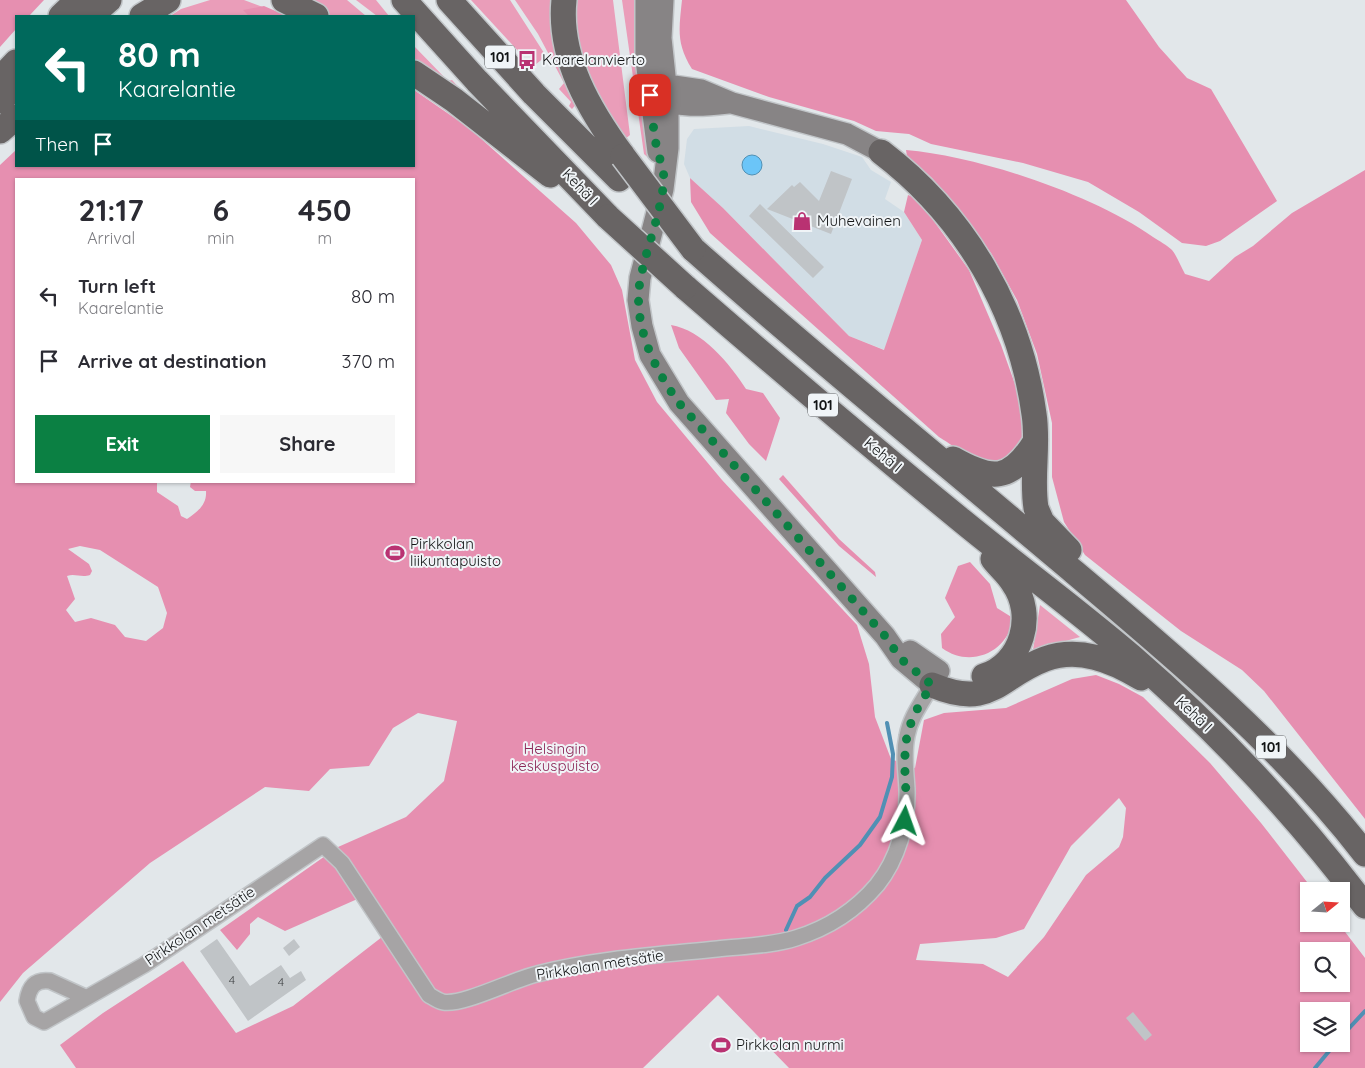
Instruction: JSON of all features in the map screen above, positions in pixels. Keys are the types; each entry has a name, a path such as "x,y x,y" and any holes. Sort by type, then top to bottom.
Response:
{"highway":[{"path":"53,15 64,0"},
{"path":"62,15 78,0"},
{"path":"92,15 109,0"},
{"path":"126,15 143,0"},
{"path":"144,15 168,0"},
{"path":"284,0 314,15"},
{"name":"Kehä I","path":"404,0 477,81 608,217 685,287 963,522 1131,656 1186,705 1291,813 1365,906"},
{"name":"Kehä I","path":"449,0 534,94 621,168 693,249 798,342 1166,650 1266,742 1314,792 1365,854"},
{"path":"564,0 565,34 576,78 621,168"},
{"path":"0,79 15,63"},
{"path":"415,74 454,100 524,154 585,208 608,217"},
{"path":"0,101 15,87"},
{"path":"0,132 15,118"},
{"path":"881,152 901,167 930,196 963,235 990,275 1009,315 1026,367 1035,416 1036,462 1034,496 1036,508 1042,522 1060,542 1109,586 1166,650"},
{"path":"905,432 986,475 998,475 1018,466 1035,442"},
{"path":"935,678 949,676 966,679 990,674 1010,660 1022,640 1025,627 1023,609 1014,583 963,522"},
{"path":"935,678 949,692 980,693 1000,686 1047,658 1081,654 1102,658 1123,667 1186,705"}],"main road":[{"path":"646,0 645,40 662,95"},
{"path":"663,0 661,38 662,95 656,146 664,168 663,189 640,278 638,300 642,326 654,362 679,403 885,636 901,659 935,678"},
{"path":"662,95 702,106 732,103 847,134 881,152"}],"street":[{"name":"Pirkkolan metsätie","path":"85,998 144,964 323,845 342,863 429,996 444,1002 468,998 536,974 603,962 760,944 793,939 809,933 853,910 877,884 890,865 899,843 906,811 904,756 907,736 916,709 935,678"}],"shaded area":[{"path":"210,0 244,0 284,15 172,15 181,9"},
{"path":"299,0 347,0 365,15 329,15"},
{"path":"356,0 376,0 388,15 376,15"},
{"path":"471,0 510,0 546,56 535,65 535,59 529,53 520,53"},
{"path":"515,0 555,0 579,101 572,109 569,106 571,102 559,89 564,83 538,34"},
{"path":"573,0 613,0 630,135 624,140 587,76 572,17"},
{"path":"622,0 640,0 637,32 654,163 644,154"},
{"path":"415,47 448,81 452,80 473,103 415,66"},
{"path":"749,126 823,144 862,157 871,170 891,182 885,199 904,212 922,240 885,350 849,336 723,208 690,178 684,164 687,139 694,129"},
{"path":"1040,605 1080,637 1033,650"}],"green space":[{"path":"0,0 44,0 30,15 15,15 15,30 0,47"},
{"path":"682,0 1126,0 1159,47 1187,78 1211,89 1277,201 1220,241 1206,246 1182,243 1139,212 1088,182 1023,163 931,144 909,134 876,131 854,121 769,97 692,69 681,43 680,19"},
{"path":"264,6 285,15 248,15 243,10"},
{"name":"Pirkkolan liikuntapuisto","path":"415,91 469,128 576,223 611,265 622,290 635,360 657,402 722,480 857,625 869,664 875,717 891,759 915,768 924,720 944,713 1006,708 1072,679 1096,675 1119,684 1143,697 1210,763 1261,823 1307,882 1300,882 1300,932 1345,932 1365,958 1365,1068 789,1068 718,995 643,1068 76,1068 60,1045 103,1013 183,961 236,1033 293,1006 391,930 371,893 285,931 258,917 250,924 250,934 237,950 220,930 338,847 406,817 444,781 457,721 418,713 393,728 369,766 330,769 309,791 265,787 150,863 23,973 0,1002 0,165 15,151 15,167 415,167","holes":["80,546 100,550 158,587 167,613 163,628 146,641 125,637 115,625 91,618 75,622 66,610 75,599 67,576 87,576 92,571 89,564 68,549","1119,798 1126,808 1123,837 1119,847 1086,875 1044,937 1008,977 983,964 916,960 920,944 996,938 1024,929 1071,846"]},
{"path":"906,150 967,160 1034,180 1068,193 1128,221 1170,248 1185,274 1209,281 1235,257 1253,246 1292,213 1365,170 1365,819 1264,691 1242,670 1181,631 1085,555 1064,522 1052,477 1052,423 1037,354 1017,300 991,253 970,224 932,178 907,156"},
{"path":"690,178 723,208 849,336 884,350 922,240 904,212 908,195 918,199 969,270 1001,345 1016,387 1024,432 1020,452 1007,458 987,461 969,456 939,437 710,233 691,202"},
{"path":"671,325 694,334 714,349 732,369 746,389 763,393 780,418 766,461 749,444 726,413 729,399 716,400 679,348"},
{"path":"783,475 839,539 875,572 876,577 839,546 779,479"},
{"path":"970,562 990,584 997,608 1013,618 1010,630 996,648 976,657 964,657 942,648 941,634 955,617 945,598 958,566"}],"water":[{"path":"752,155 759,158 762,165 759,172 752,175 745,172 742,165 745,158"}],"building":[{"path":"831,171 852,179 831,234 767,209 792,185 794,187 800,182 819,201"},
{"path":"760,204 824,267 813,278 749,216"},
{"path":"217,939 250,986 281,965 290,978 301,971 306,980 248,1021 200,951"},
{"path":"294,939 300,947 289,956 283,948"},
{"path":"1133,1012 1152,1035 1145,1041 1126,1018"}],"waterway":[{"path":"786,930 797,906 810,897 825,878 860,845 880,817 892,777 893,754 887,723"},
{"path":"1350,1027 1365,1011"},
{"path":"1315,1068 1328,1052"}],"place":[{"name":"Kaarelanvierto","path":"527,60"},
{"name":"Muhevainen","path":"802,221"},
{"name":"Pirkkolan liikuntapuisto","path":"395,553"},
{"name":"Pirkkolan nurmi","path":"721,1045"}],"route":[{"path":"650,95 656,146 664,168 663,189 640,278 638,300 642,326 650,355 657,370 679,403 885,636 901,659 932,685 916,709 909,726 905,745 904,756 907,788 905,821"}],"park label":[{"name":"Helsingin keskuspuisto","path":"555,758"}]}
